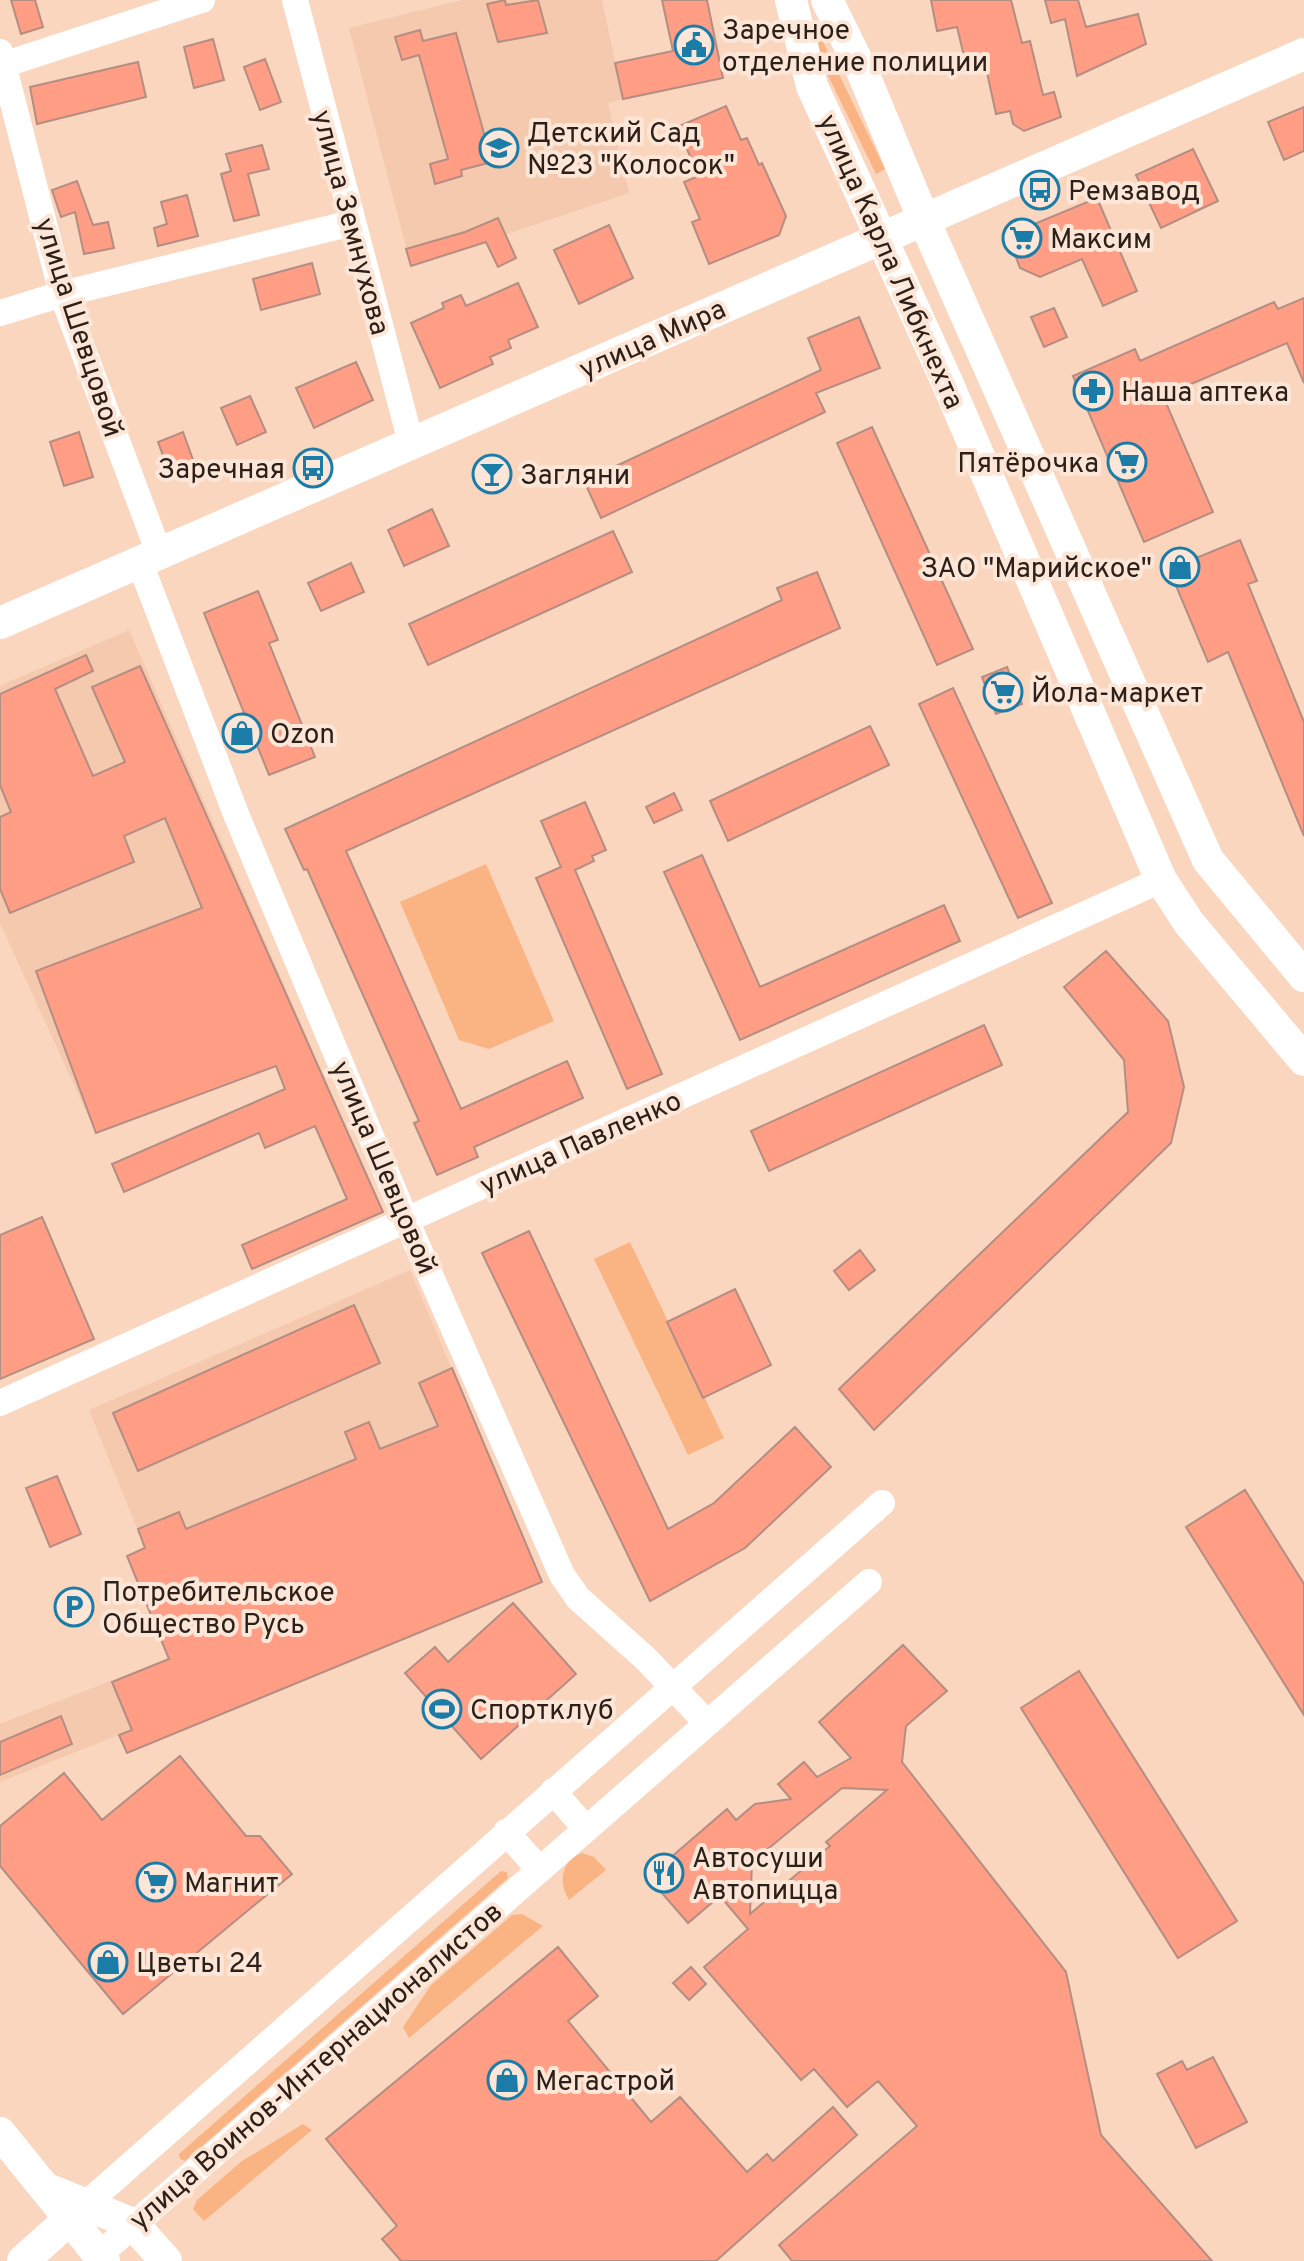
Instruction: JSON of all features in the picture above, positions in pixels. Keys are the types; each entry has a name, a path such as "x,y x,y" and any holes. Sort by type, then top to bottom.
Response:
{"main road":[{"name":"улица Карла Либкнехта","path":"791,0 812,86 947,382 1161,880 1189,923 1304,1060"},
{"name":"улица Карла Либкнехта","path":"827,0 863,73 924,220 1208,860 1304,976"},
{"name":"улица Мира","path":"0,623 1304,54"},
{"path":"0,2133 42,2187 77,2211 133,2224 166,2261"},
{"path":"77,2211 98,2259"},
{"name":"улица Воинов-Интернационалистов","path":"23,2261 77,2211"}],"street":[{"path":"1,61 202,0"},
{"name":"улица Земнухова","path":"295,0 411,443"},
{"name":"улица Шевцовой","path":"1,61 62,294 236,814 406,1220 562,1575 578,1598 673,1685 707,1723"},
{"path":"0,313 62,294 352,223"},
{"name":"улица Павленко","path":"0,1403 1161,880"},
{"name":"улица Воинов-Интернационалистов","path":"77,2211 882,1503"},
{"name":"улица Воинов-Интернационалистов","path":"98,2259 133,2224 869,1582"},
{"path":"553,1791 586,1829"},
{"path":"506,1832 539,1869"}],"shaded area":[{"name":"Детский Сад №23 \"Колосок\"","path":"462,0 602,0 623,99 608,103 629,193 411,266 349,28"},
{"path":"811,17 885,169 876,174 819,57"},
{"path":"129,630 313,1051 96,1133 0,923 0,686"},
{"path":"486,864 554,1021 489,1049 459,1040 400,902"},
{"path":"630,1242 724,1438 688,1455 594,1259"},
{"path":"410,1270 542,1582 127,1753 119,1735 0,1782 0,1724 169,1658 145,1548 89,1410"},
{"path":"582,1853 594,1857 606,1870 569,1900 563,1886 564,1873 570,1861"},
{"path":"501,1871 507,1872 508,1878 185,2161 180,2159 179,2154"},
{"path":"522,1914 543,1926 409,2038 403,2027 431,1985 512,1915"},
{"path":"303,2124 312,2130 204,2221 193,2209 197,2200 242,2161"}],"building":[{"path":"11,0 35,0 43,27 21,34"},
{"path":"505,0 506,5 538,0 547,33 498,42 487,4"},
{"name":"Заречное отделение полиции","path":"662,0 707,0 723,78 623,99 615,63 673,51"},
{"path":"931,0 1011,0 1022,43 1030,41 1043,95 1054,92 1061,117 1024,131 1013,124 1010,111 996,114 986,68 968,73 957,27 937,31"},
{"path":"1045,0 1078,0 1086,27 1138,14 1146,44 1077,76 1065,19 1051,23"},
{"path":"420,30 423,41 456,33 492,162 461,170 462,176 435,184 430,164 448,159 419,55 402,60 395,37"},
{"path":"213,39 224,80 194,88 184,47"},
{"path":"265,59 281,102 260,110 244,67"},
{"path":"138,62 146,97 37,124 30,87"},
{"path":"726,106 741,140 747,138 759,165 762,163 786,216 779,235 709,264 692,222 700,219 684,182 699,176 677,127"},
{"path":"1304,107 1304,151 1284,160 1268,122"},
{"path":"262,145 269,169 248,174 259,215 234,221 221,174 231,171 226,154"},
{"path":"1193,149 1218,201 1161,228 1136,175"},
{"path":"77,181 93,225 108,222 114,248 84,254 75,212 61,217 52,190"},
{"path":"187,195 198,236 158,246 154,228 167,224 161,202"},
{"path":"1097,198 1137,291 1103,306 1082,259 1040,277 1020,268 1012,247 1022,229"},
{"path":"498,218 516,258 498,267 486,242 411,266 406,249 465,232"},
{"path":"609,225 633,278 579,304 554,250"},
{"path":"312,263 320,294 261,310 253,279"},
{"path":"518,283 538,327 508,340 511,348 490,357 493,364 440,388 411,323 444,308 442,303 461,295 466,306"},
{"path":"1304,298 1304,383 1287,343 1163,396 1213,512 1144,542 1073,376 1135,349 1140,361 1274,302 1278,309"},
{"path":"1054,308 1067,337 1044,347 1031,317"},
{"path":"859,317 880,368 816,393 825,412 601,518 584,481 821,370 808,338"},
{"path":"356,362 373,400 314,428 296,388"},
{"path":"250,396 266,432 237,445 221,408"},
{"path":"872,427 973,649 937,665 837,443"},
{"path":"79,432 93,477 64,486 50,442"},
{"path":"183,432 196,468 171,477 158,442"},
{"name":"Загляни","path":"500,460 508,479 484,489 476,470"},
{"path":"432,509 449,546 404,566 388,530"},
{"path":"613,531 632,572 428,665 409,624"},
{"path":"1240,540 1257,581 1248,584 1304,722 1304,836 1228,652 1208,662 1169,569"},
{"path":"351,563 364,592 321,611 308,583"},
{"path":"817,572 840,628 346,851 461,1109 567,1061 583,1098 474,1147 478,1157 437,1175 414,1123 419,1121 307,869 304,870 285,829 782,600 777,588"},
{"path":"258,591 278,640 269,643 315,757 269,775 204,613"},
{"path":"86,655 93,671 55,689 93,776 125,762 92,687 140,666 383,1212 252,1269 242,1245 347,1199 315,1126 265,1148 259,1133 124,1192 112,1164 285,1089 276,1066 96,1133 36,971 202,908 165,818 124,836 134,862 10,913 0,889 0,817 11,812 0,785 0,694"},
{"path":"1007,667 1022,704 996,714 982,677"},
{"path":"953,688 1052,903 1018,918 919,704"},
{"path":"870,726 889,765 728,841 710,801"},
{"path":"674,793 682,810 654,823 646,807"},
{"path":"585,802 606,850 592,856 594,861 575,870 662,1074 627,1089 536,878 561,867 541,821"},
{"path":"702,855 760,987 944,905 960,941 740,1040 664,872"},
{"path":"1106,951 1168,1021 1184,1087 1171,1143 874,1430 839,1389 1128,1112 1124,1060 1064,987"},
{"path":"984,1025 1002,1065 769,1171 751,1131"},
{"path":"42,1217 94,1339 0,1379 0,1235"},
{"path":"529,1231 668,1529 714,1503 795,1427 831,1467 745,1548 650,1601 482,1253"},
{"path":"860,1250 875,1270 849,1290 834,1271"},
{"path":"735,1289 771,1365 703,1398 667,1322"},
{"path":"354,1305 380,1363 138,1471 113,1413"},
{"path":"452,1368 542,1582 127,1753 119,1735 132,1730 112,1682 169,1659 127,1556 145,1548 138,1529 179,1512 186,1529 356,1459 345,1432 369,1422 380,1449 438,1426 419,1383"},
{"path":"57,1476 81,1534 50,1547 26,1488"},
{"path":"1245,1490 1304,1584 1304,1715 1186,1527"},
{"path":"513,1603 576,1674 481,1759 405,1673 435,1647 448,1662"},
{"path":"903,1645 947,1691 906,1726 902,1762 1066,1972 1101,2135 1212,2261 792,2261 779,2245 917,2126 878,2081 847,2107 814,2069 801,2080 704,1967 748,1929 720,1896 688,1923 648,1877 727,1809 736,1820 755,1804 791,1799 778,1784 804,1762 817,1777 851,1758 819,1722","holes":["842,1788 887,1790 826,1842 830,1846 750,1914 752,1862"]},
{"path":"1079,1671 1237,1921 1178,1958 1021,1708"},
{"path":"61,1716 72,1744 0,1775 0,1742"},
{"name":"Магнит","path":"180,1756 246,1836 260,1836 292,1874 123,2014 0,1866 0,1826 64,1773 102,1820"},
{"name":"Мегастрой","path":"558,1947 598,1996 568,2021 651,2122 680,2097 747,2172 767,2154 773,2161 833,2107 857,2135 716,2261 401,2261 382,2239 397,2226 326,2139"},
{"path":"691,1967 706,1984 689,2000 673,1983"},
{"path":"1213,2057 1247,2122 1196,2148 1157,2074 1182,2061 1187,2070"}],"place":[{"name":"Заречное отделение полиции","path":"694,45"},
{"name":"Детский Сад №23 \"Колосок\"","path":"499,148"},
{"name":"Ремзавод","path":"1040,190"},
{"name":"Максим","path":"1022,238"},
{"name":"Наша аптека","path":"1093,391"},
{"name":"Пятёрочка","path":"1127,462"},
{"name":"Заречная","path":"313,468"},
{"name":"Загляни","path":"492,474"},
{"name":"ЗАО \"Марийское\"","path":"1180,567"},
{"name":"Йола-маркет","path":"1003,692"},
{"name":"Ozon","path":"242,733"},
{"name":"Потребительское Общество Русь","path":"74,1607"},
{"name":"Спортклуб","path":"442,1709"},
{"name":"Автосуши Автопицца","path":"664,1873"},
{"name":"Магнит","path":"156,1882"},
{"name":"Цветы 24","path":"108,1962"},
{"name":"Мегастрой","path":"507,2080"}]}
